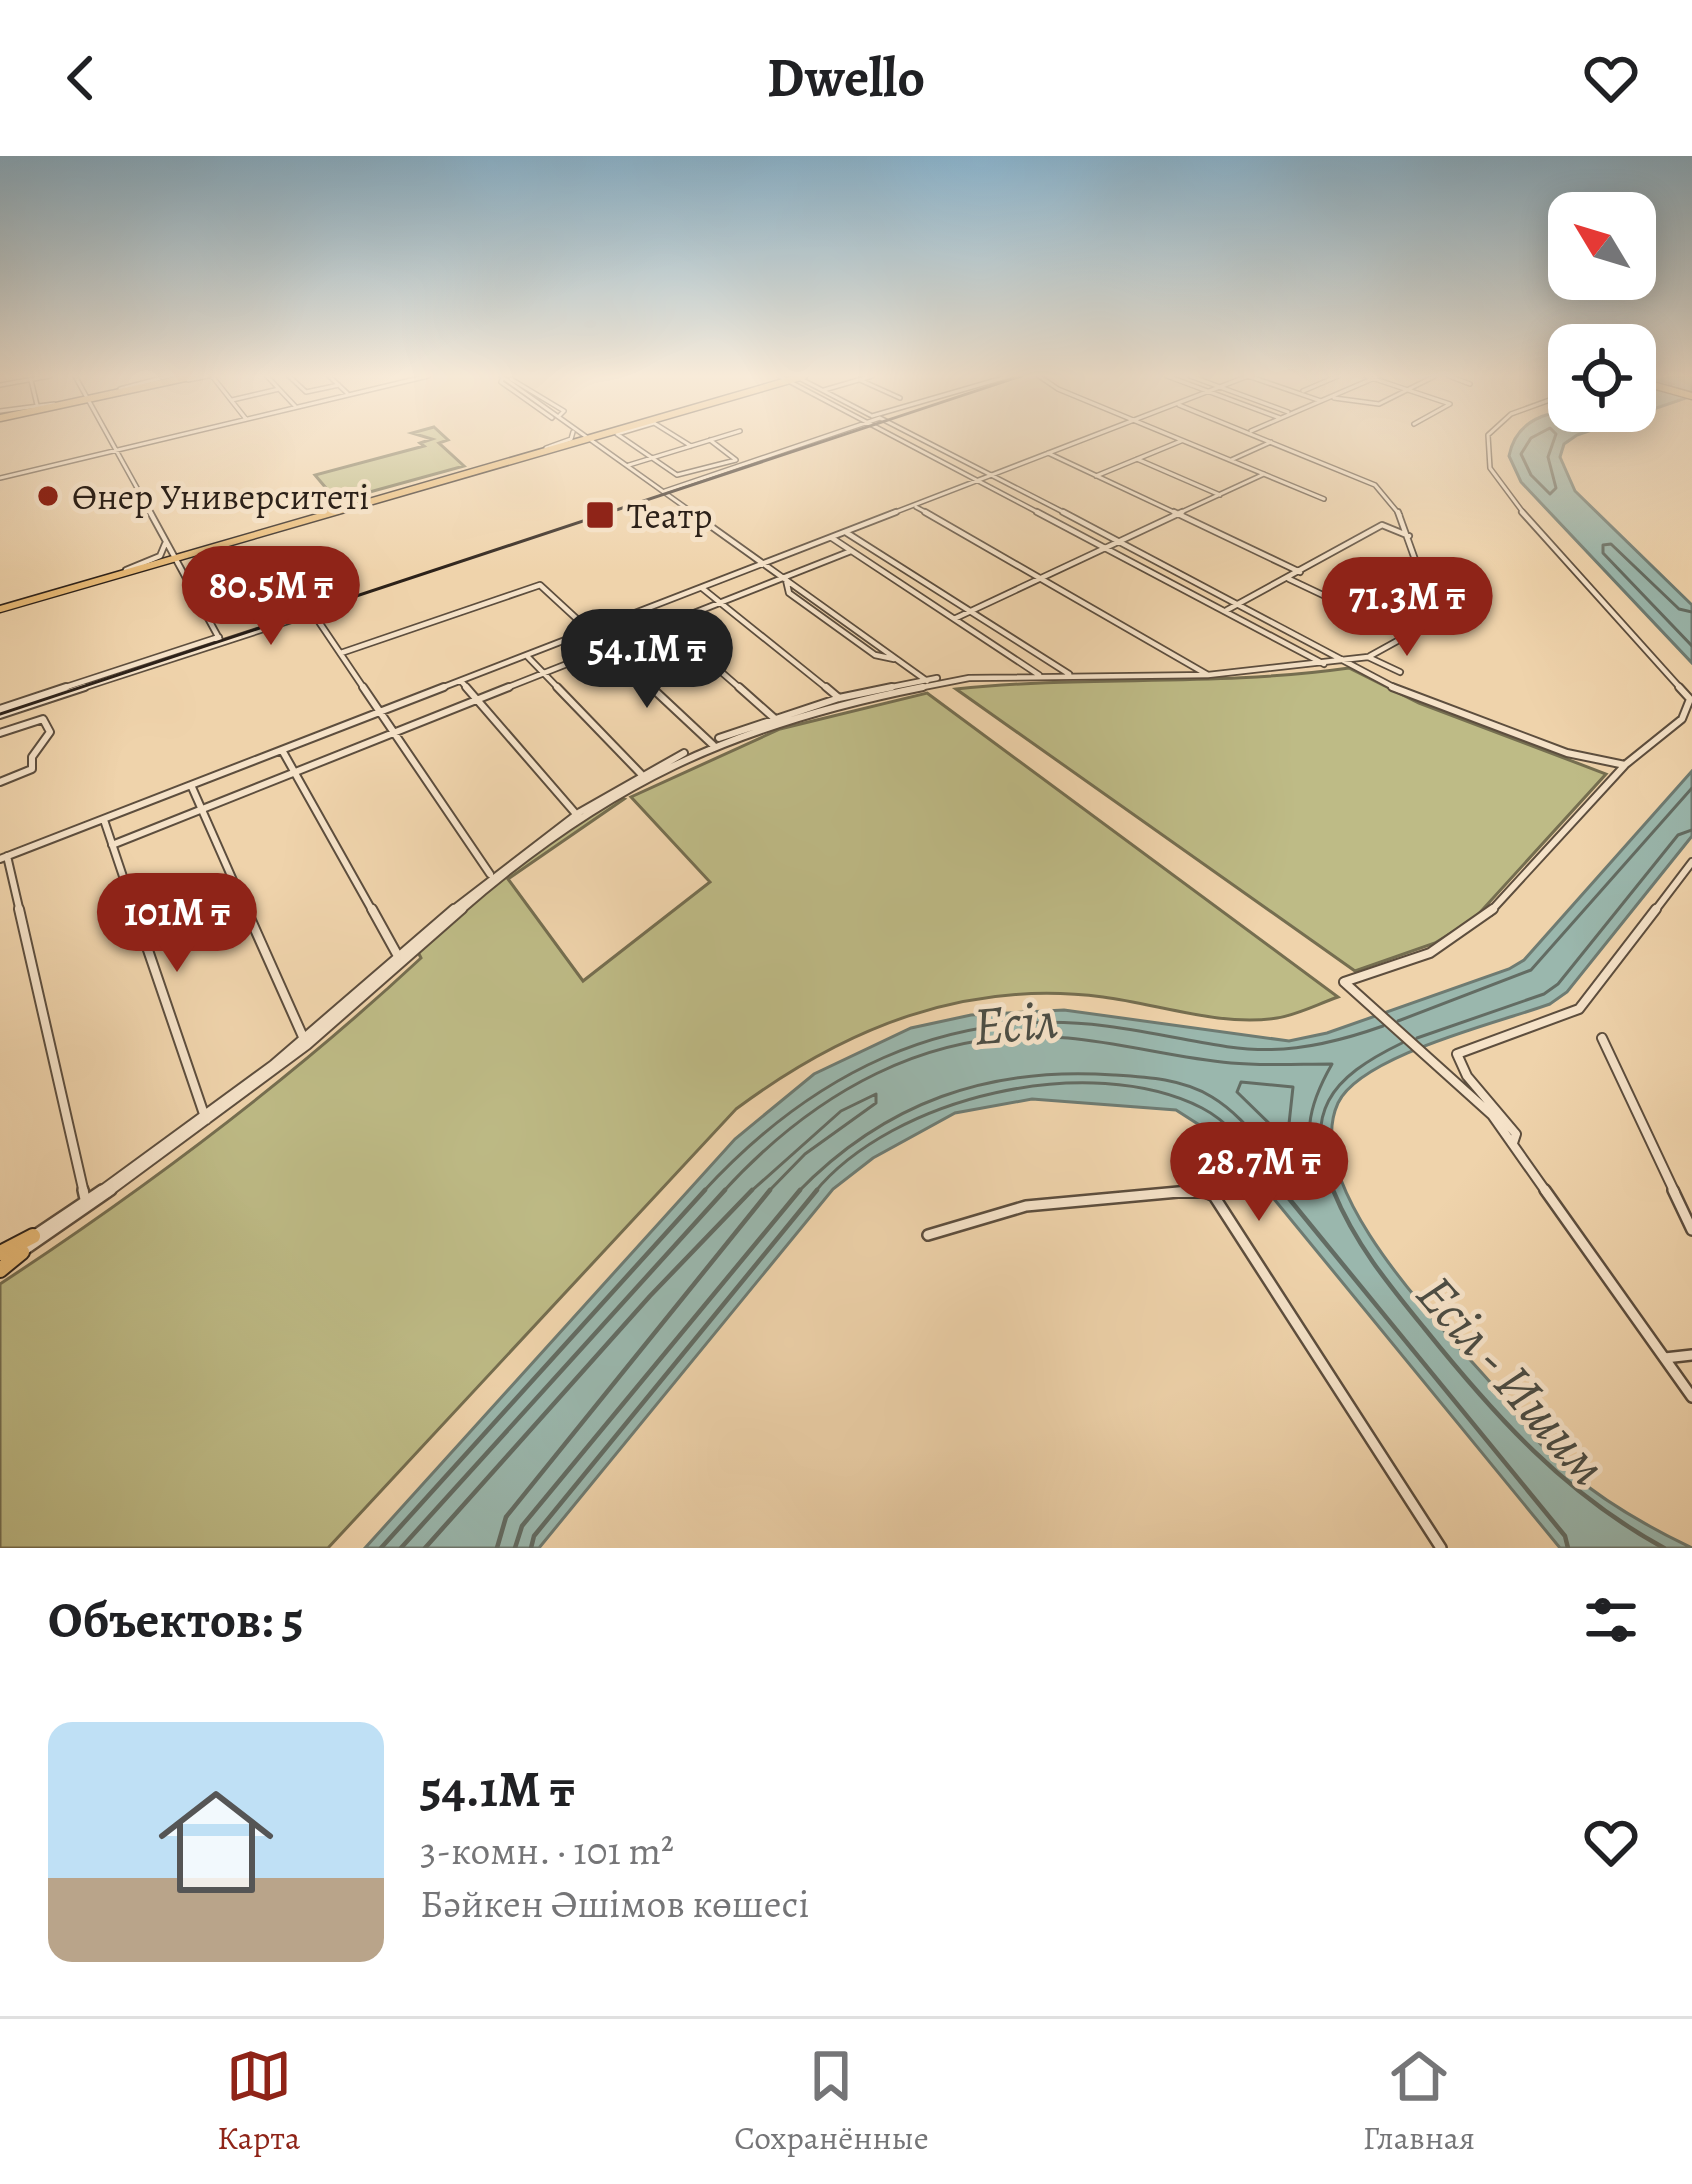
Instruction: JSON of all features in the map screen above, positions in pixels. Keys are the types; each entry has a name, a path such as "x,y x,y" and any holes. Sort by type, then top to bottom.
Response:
{"main road":[{"path":"0,608 577,441"},
{"path":"0,608 580,441"},
{"path":"0,1255 33,1236"},
{"path":"0,1268 22,1252"}],"street":[{"path":"109,441 220,640"},
{"path":"0,477 151,441"},
{"path":"56,465 155,441"},
{"path":"123,465 128,451 159,441"},
{"path":"543,449 561,441"},
{"path":"594,441 927,681"},
{"path":"627,441 677,475 736,460 711,441"},
{"path":"683,441 691,446"},
{"path":"629,465 707,441"},
{"path":"665,491 808,441"},
{"path":"902,441 1322,662"},
{"path":"924,441 1240,604 1384,685 1567,753 1625,765"},
{"path":"87,1204 4,857 1082,441"},
{"path":"1096,476 1181,441"},
{"path":"1185,441 1324,499"},
{"path":"1231,460 1272,441 1371,482 1410,536 1422,578 1419,617 1399,631"},
{"path":"1485,441 1487,466 1503,490 1690,699 1682,719 1625,765 1481,922 1430,953 1344,982 1440,1064 1513,1143 1692,1397"},
{"path":"1048,454 1300,572"},
{"path":"0,477 104,456 123,465"},
{"path":"1137,459 1220,495"},
{"path":"956,618 1264,475"},
{"path":"675,496 692,482"},
{"path":"914,506 1207,674"},
{"path":"1227,610 1382,525 1410,536"},
{"path":"847,532 1070,675"},
{"path":"832,538 1039,674"},
{"path":"126,570 160,556 165,540"},
{"path":"666,624 851,550"},
{"path":"1289,579 1399,631"},
{"path":"340,653 535,584 592,630 711,744"},
{"path":"701,588 842,700"},
{"path":"649,608 775,719"},
{"path":"0,712 313,613 490,874"},
{"path":"112,845 658,628"},
{"path":"400,959 490,874 576,814 643,776 775,719 927,681 1039,674 1207,674 1368,657 1400,640 1399,631"},
{"path":"526,656 643,776"},
{"path":"1368,657 1400,672"},
{"path":"461,681 576,814"},
{"path":"0,733 44,719 50,731 32,757 32,769 0,782"},
{"path":"282,750 400,959"},
{"path":"191,785 306,1042"},
{"path":"22,1252 306,1042 493,878 576,814"},
{"path":"104,819 206,1120"},
{"path":"1513,1143 1516,1134 1508,1120 1468,1079 1456,1054 1579,1009 1692,862"},
{"path":"1602,1038 1692,1230"},
{"path":"928,1235 1026,1206 1201,1190 1214,1196 1441,1548"},
{"path":"33,1236 87,1204"},
{"path":"1664,1358 1692,1355"}],"shaded area":[{"path":"445,441 439,443 464,466 337,501 315,475 424,446 420,443"},
{"path":"1349,668 1419,703 1606,774 1474,919 1435,943 1355,971 956,689 1250,677"},
{"path":"927,693 1338,997 1277,1018 1234,1020 1103,997 1003,996 955,1003 864,1033 777,1080 736,1109 328,1548 0,1548 0,1284 164,1170 270,1089 421,958 418,952 524,859 617,797 624,799 508,879 583,981 710,882 631,797 780,729"}],"water":[{"path":"1515,441 1568,441 1560,457 1575,491 1692,605 1692,663 1521,482 1509,456"},
{"name":"Есіл","path":"1692,771 1692,836 1567,992 1550,1004 1434,1042 1374,1070 1338,1103 1332,1137 1339,1174 1381,1253 1537,1440 1597,1494 1692,1548 1560,1548 1229,1144 1176,1110 1032,1099 955,1113 873,1158 833,1189 539,1548 365,1548 735,1139 814,1074 911,1028 971,1015 1064,1010 1289,1041 1327,1033 1524,960"}],"tram line":[{"path":"0,714 825,441"}],"place":[{"name":"Өнер Университеті","path":"48,496"},
{"name":"Театр","path":"600,515"}],"water label":[{"name":"Есіл - Ишим","path":"1512,1380"}]}
